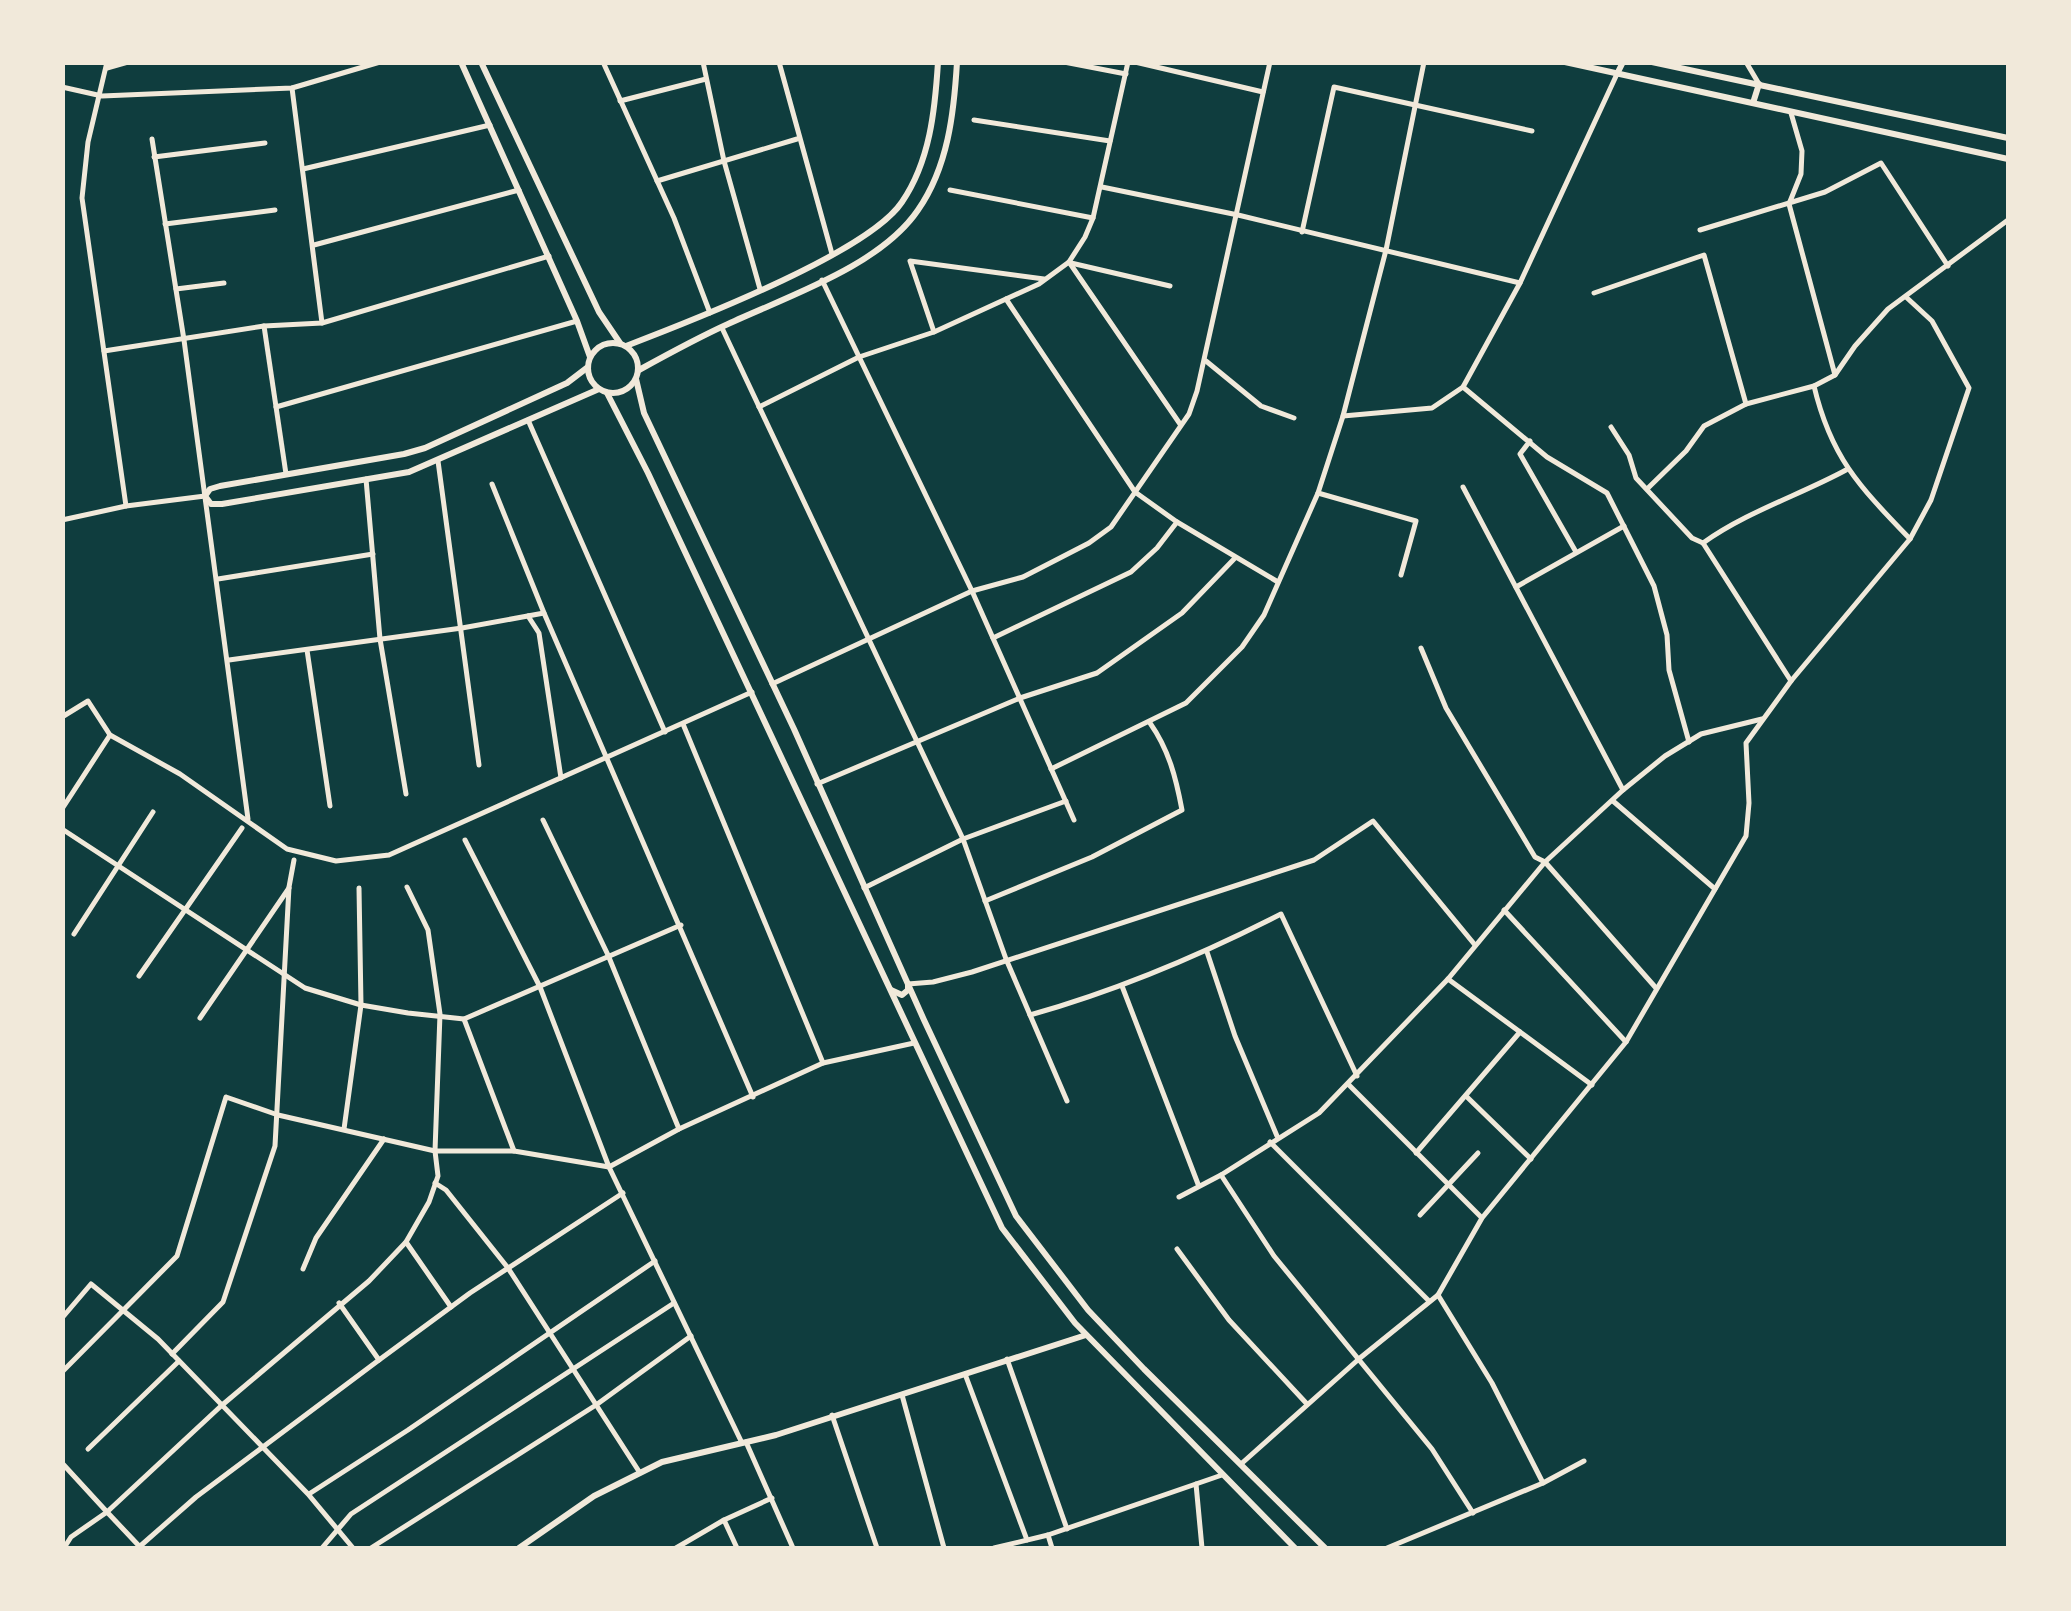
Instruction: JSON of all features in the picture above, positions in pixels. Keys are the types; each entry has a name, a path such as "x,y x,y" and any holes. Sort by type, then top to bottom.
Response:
{"main road":[{"path":"461,62 577,321 589,375 598,389 607,393 624,391 636,379 636,356 598,312 482,62"},
{"path":"598,389 408,472 222,504 211,504 205,496 210,489 220,486 424,448 568,383 599,346 623,344 710,313 833,254 886,221 914,182 935,112 938,62"},
{"path":"639,370 843,270 900,232 918,212 931,188 954,114 957,62"},
{"path":"1565,62 2008,159"},
{"path":"1617,74 1623,62"},
{"path":"1652,62 2008,138"},
{"path":"1753,103 1758,84"},
{"path":"833,254 835,265 843,270"},
{"path":"807,266 814,276 812,284"},
{"path":"636,379 644,413 1016,1216 1045,1257 1144,1369 1325,1548"},
{"path":"607,393 625,423 1002,1228 1086,1335 1295,1548"},
{"path":"890,990 902,995 908,984"},
{"path":"908,1028 913,1018 924,1020"},
{"path":"519,1548 594,1496 662,1462 744,1443 1086,1335"}],"street":[{"path":"126,506 82,198 88,142 102,96 106,66 128,62"},
{"path":"62,87 102,96 292,88 380,62"},
{"path":"603,62 710,313"},
{"path":"702,62 724,161 760,289"},
{"path":"779,62 833,254"},
{"path":"1064,62 1126,74"},
{"path":"759,408 859,357 934,332 1006,299 1047,279 1068,262 1086,237 1093,218 1132,62 1264,92"},
{"path":"772,684 972,592 1023,577 1111,527 1189,414 1206,361 1270,62"},
{"path":"1052,769 1186,704 1242,647 1264,615 1318,493 1343,416 1386,250 1424,62"},
{"path":"1746,62 1758,84"},
{"path":"1343,416 1432,408 1463,388 1520,283 1617,74"},
{"path":"620,101 706,79"},
{"path":"1302,232 1334,87 1532,131"},
{"path":"292,88 322,323"},
{"path":"1790,111 1802,151 1800,174 1789,204 1835,374"},
{"path":"974,120 1110,142"},
{"path":"303,169 490,125"},
{"path":"656,181 798,138"},
{"path":"152,140 184,340 248,819"},
{"path":"154,157 265,144"},
{"path":"1700,230 1824,192 1881,163 1948,266"},
{"path":"1102,187 1238,215 1520,283"},
{"path":"313,245 518,190"},
{"path":"950,190 1093,218"},
{"path":"165,224 275,210"},
{"path":"1647,489 1686,451 1704,426 1746,404 1814,386 1835,374 1888,309 2008,220"},
{"path":"1594,293 1704,255 1746,404"},
{"path":"104,352 264,326 322,323 549,256"},
{"path":"934,332 910,260 1047,279"},
{"path":"1068,262 1170,286"},
{"path":"1068,262 1180,424"},
{"path":"822,280 972,592 1074,820"},
{"path":"176,289 224,283"},
{"path":"1241,1464 1438,1295 1482,1218 1626,1042 1746,836 1746,744 1790,682 1910,540 1930,500 1969,388 1932,322 1906,297"},
{"path":"1006,299 1136,492 1177,522 1278,582"},
{"path":"276,407 577,321"},
{"path":"264,326 286,474"},
{"path":"721,327 963,839 1006,959 1067,1101"},
{"path":"1206,361 1261,406 1294,418"},
{"path":"1814,386 1830,439 1847,470 1910,540"},
{"path":"1463,388 1562,466 1607,493 1654,586 1689,742"},
{"path":"528,420 666,732"},
{"path":"1611,427 1629,456 1636,478 1692,538 1702,543 1790,682"},
{"path":"1530,442 1520,454 1576,552"},
{"path":"438,462 479,765"},
{"path":"1702,543 1723,529 1847,470"},
{"path":"366,479 380,640 406,794"},
{"path":"492,484 753,1097"},
{"path":"1463,487 1623,790"},
{"path":"1318,493 1416,521 1400,575"},
{"path":"62,520 126,506 205,496"},
{"path":"993,638 1130,572 1157,548 1177,522"},
{"path":"1516,587 1624,526"},
{"path":"217,579 373,554"},
{"path":"817,784 1020,698 1097,673 1182,613 1235,558"},
{"path":"229,660 544,613"},
{"path":"528,616 539,633 561,778"},
{"path":"1421,648 1446,708 1535,858 1545,862 1656,988"},
{"path":"306,650 330,806"},
{"path":"62,718 88,701 110,735 180,774 287,850 336,861 388,855 752,692"},
{"path":"1180,1197 1222,1175 1319,1112 1349,1085 1448,978 1545,862 1623,790 1665,756 1701,734 1762,719"},
{"path":"985,901 1092,857 1182,810 1175,771 1150,723"},
{"path":"683,724 824,1063"},
{"path":"62,809 110,735"},
{"path":"864,888 963,839 1066,801"},
{"path":"1613,801 1715,889"},
{"path":"74,934 153,812"},
{"path":"543,820 608,956 680,1128"},
{"path":"908,984 952,978 1314,860 1374,821 1475,945"},
{"path":"139,976 242,828"},
{"path":"62,829 305,988 361,1005 464,1019 681,925"},
{"path":"465,840 540,987 609,1168 772,1498 792,1548"},
{"path":"172,1354 223,1302 275,1146 294,860"},
{"path":"200,1018 290,887"},
{"path":"64,1548 71,1537 107,1512 221,1406 369,1281 406,1242 429,1202 436,1183 440,1014 428,930 407,887"},
{"path":"344,1129 361,1005 359,888"},
{"path":"1504,910 1626,1042"},
{"path":"1030,1014 1122,986 1207,952 1281,914 1357,1076"},
{"path":"1207,952 1235,1036 1277,1136"},
{"path":"1448,978 1592,1085"},
{"path":"1122,986 1198,1185"},
{"path":"464,1019 514,1151"},
{"path":"1416,1153 1520,1032"},
{"path":"62,1372 177,1256 226,1097 278,1115 435,1151 514,1151 609,1168 680,1128 824,1063 914,1042"},
{"path":"1349,1085 1482,1218"},
{"path":"1466,1096 1530,1159"},
{"path":"303,1268 316,1238 384,1139"},
{"path":"1270,1142 1428,1300"},
{"path":"1420,1214 1478,1153"},
{"path":"1222,1175 1274,1256 1432,1449 1472,1514"},
{"path":"436,1183 446,1190 508,1268 640,1473"},
{"path":"62,1464 140,1548 261,1446 452,1306 623,1193"},
{"path":"406,1242 452,1306"},
{"path":"1177,1248 1229,1320 1308,1404"},
{"path":"308,1494 654,1261"},
{"path":"62,1318 91,1284 172,1354 308,1494 354,1548"},
{"path":"1438,1295 1492,1383 1543,1482"},
{"path":"322,1548 351,1514 674,1303"},
{"path":"339,1304 379,1360"},
{"path":"371,1548 596,1405 691,1336"},
{"path":"1007,1359 1068,1529"},
{"path":"88,1449 179,1362"},
{"path":"965,1374 1028,1540"},
{"path":"902,1395 944,1548"},
{"path":"832,1415 876,1548"},
{"path":"1387,1548 1584,1462"},
{"path":"994,1548 1068,1529 1222,1475"},
{"path":"1196,1484 1202,1548"},
{"path":"676,1548 772,1498"},
{"path":"724,1520 737,1548"},
{"path":"1048,1535 1052,1548"}]}
